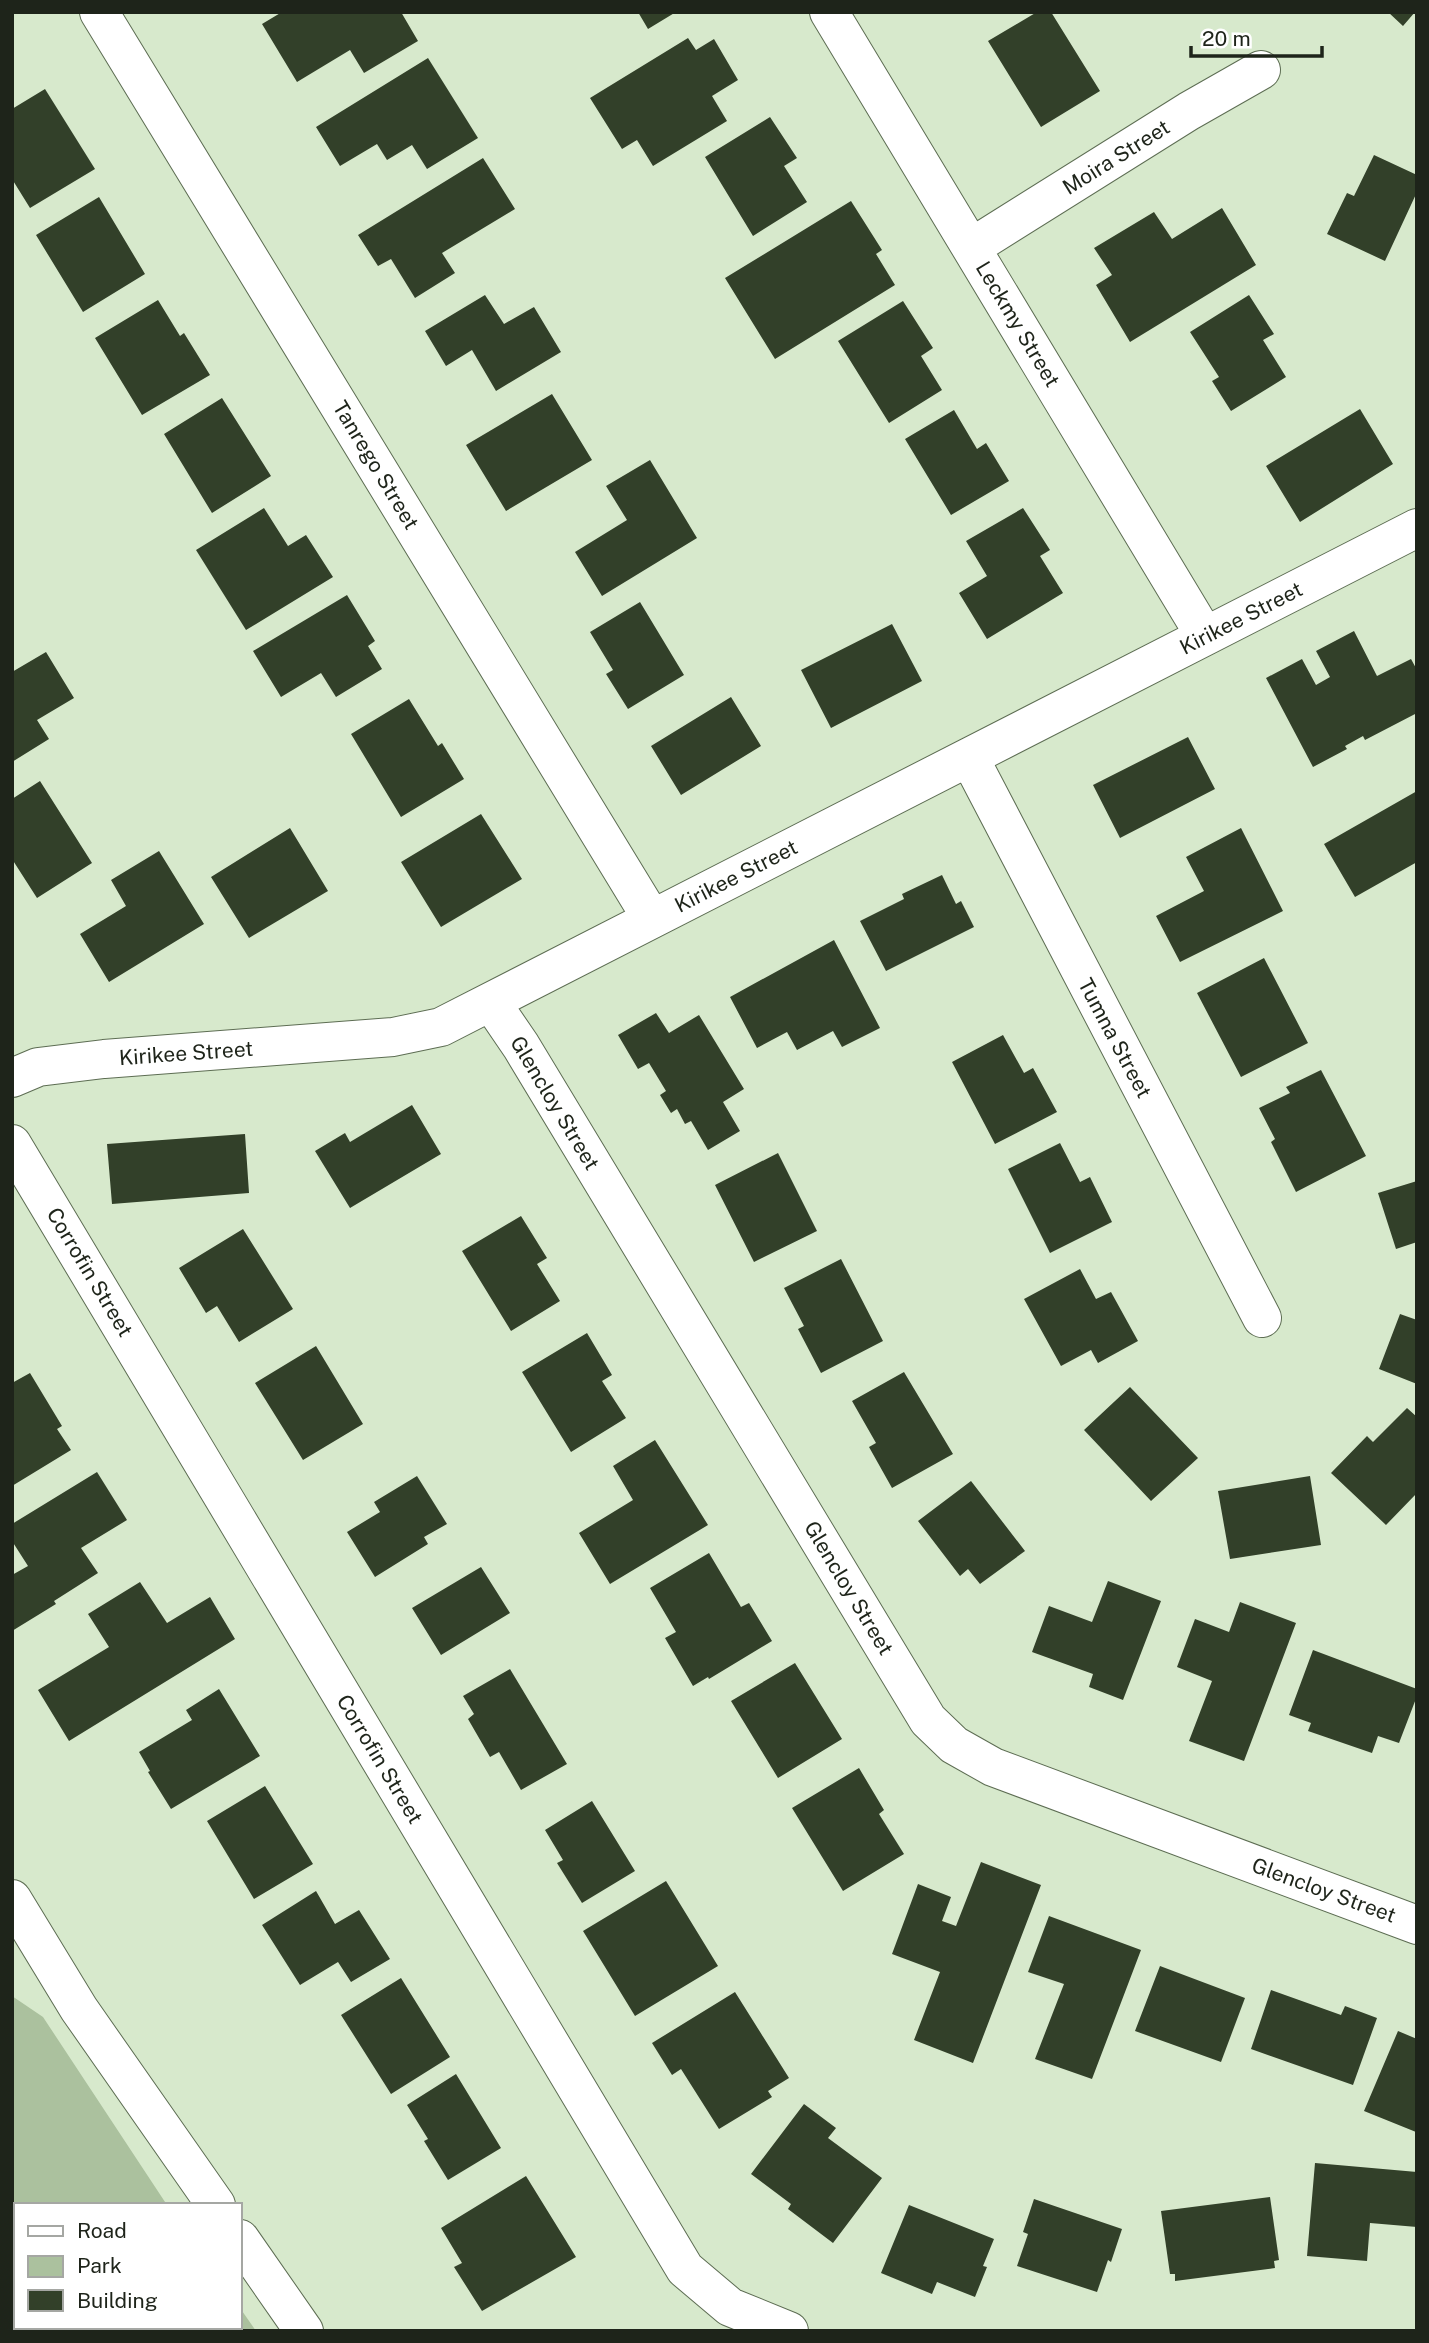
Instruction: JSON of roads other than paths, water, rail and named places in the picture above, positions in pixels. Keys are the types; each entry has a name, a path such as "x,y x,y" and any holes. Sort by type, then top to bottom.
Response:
{"street":[{"name":"Tanrego Street","path":"99,12 652,919"},
{"name":"Leckmy Street","path":"829,12 1205,636"},
{"name":"Moira Street","path":"972,247 1189,111 1261,70"},
{"name":"Kirikee Street","path":"12,1078 38,1067 104,1059 393,1037 441,1027 1417,528"},
{"name":"Tumna Street","path":"969,757 1262,1318"},
{"name":"Glencloy Street","path":"491,1002 528,1058 928,1720 954,1745 993,1767 1417,1925"},
{"name":"Corrofin Street","path":"12,1144 685,2269 730,2307 789,2331"},
{"path":"12,1899 79,2009 215,2203"},
{"path":"242,2242 304,2331"}]}
